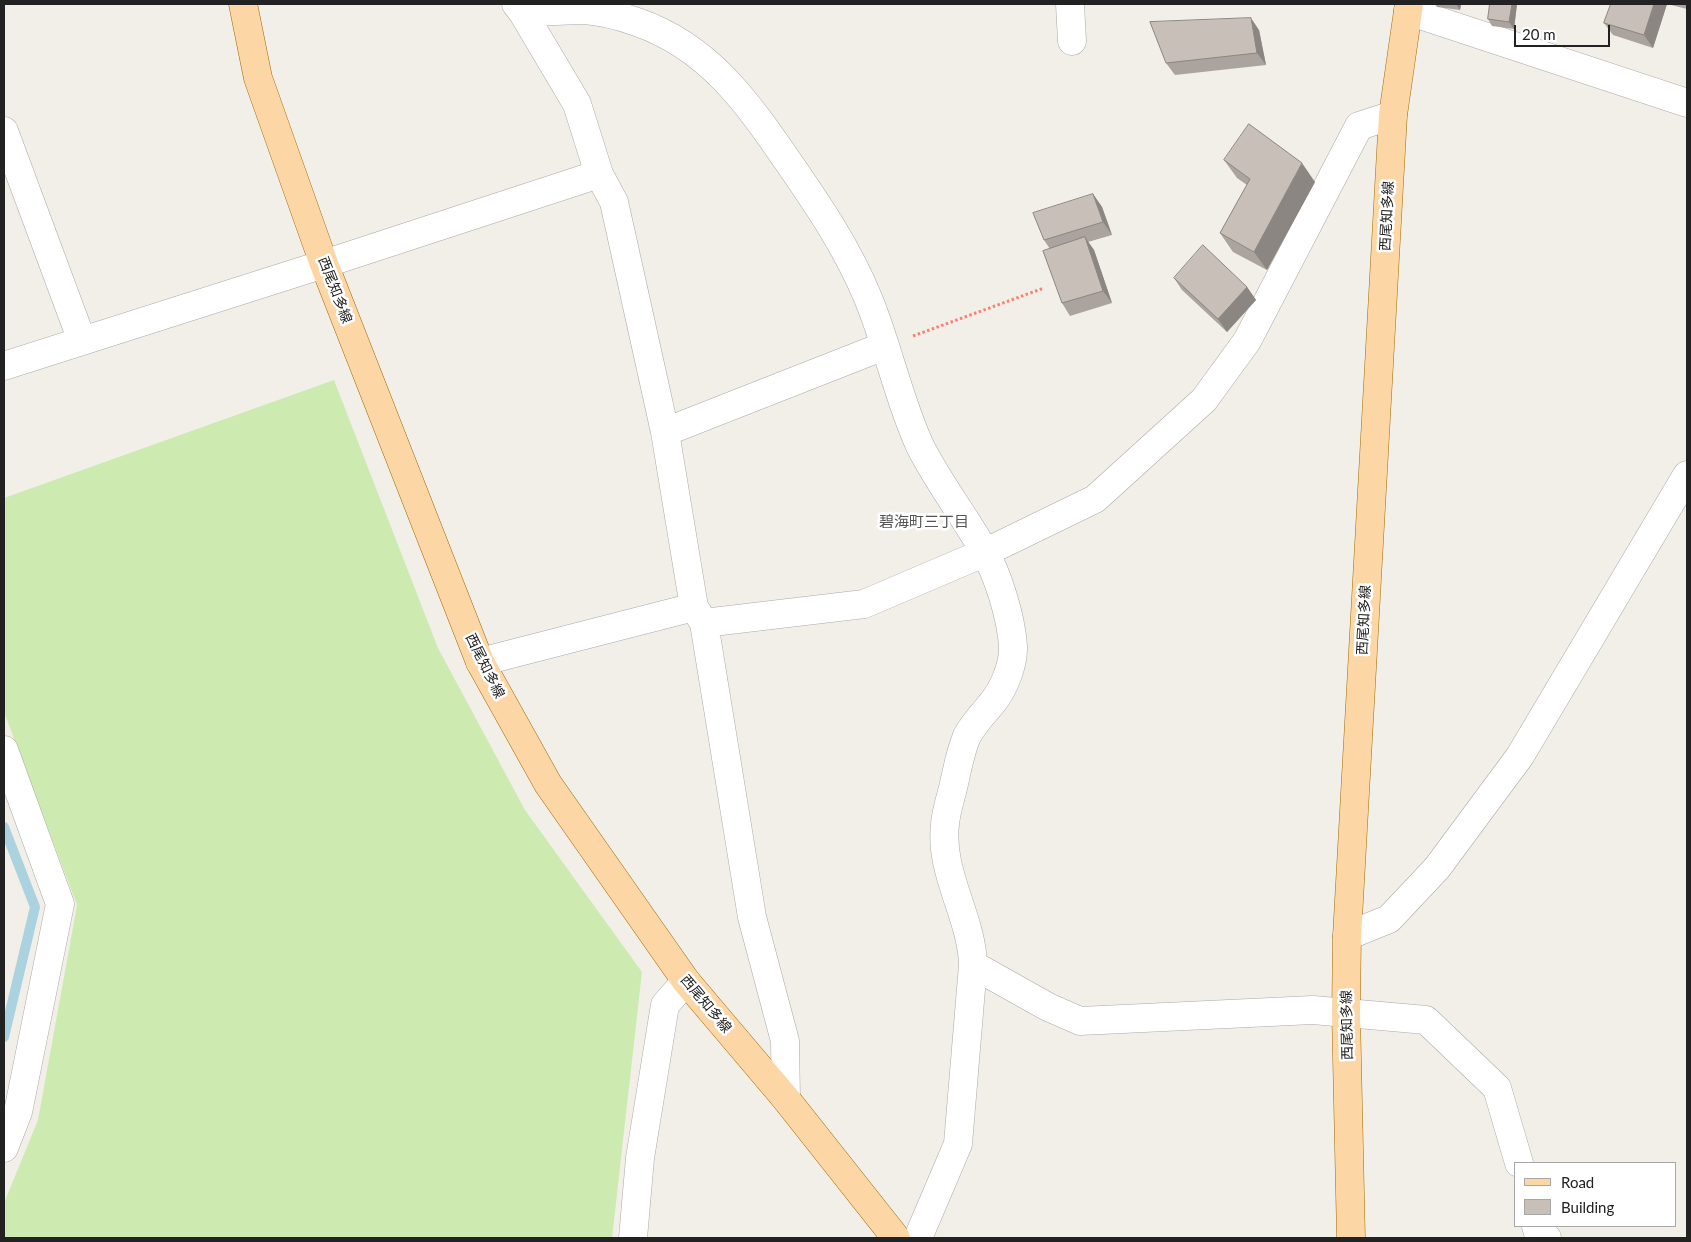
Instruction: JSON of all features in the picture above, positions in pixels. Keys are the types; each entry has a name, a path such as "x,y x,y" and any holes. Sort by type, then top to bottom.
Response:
{"main road":[{"name":"西尾知多線","path":"243,4 258,78 324,264 480,662 548,784 686,981 786,1099 896,1238"},
{"name":"西尾知多線","path":"1351,1238 1346,1013 1347,936 1393,115 1409,7"}],"street":[{"path":"1070,4 1072,41"},
{"path":"1409,7 1687,103"},
{"path":"520,9 620,10 688,47 719,73 745,100 807,188 842,244 868,298 908,418 922,450 986,552 1005,601 1013,650 1008,675 995,700 976,721 967,737 945,823 944,849 958,903 973,949 973,965 958,1144 918,1238"},
{"path":"520,9 578,104 600,174 614,202 665,432 752,916 785,1042 786,1099"},
{"path":"480,662 699,615 864,604 986,552 1095,499 1204,400 1247,341 1359,126 1393,115"},
{"path":"4,131 82,341"},
{"path":"4,366 600,174"},
{"path":"665,432 884,346"},
{"path":"1347,936 1389,919 1437,868 1514,764 1687,475"},
{"path":"4,750 60,904 18,1112 4,1148"},
{"path":"973,965 1048,1007 1080,1021 1314,1010 1426,1020 1497,1088 1519,1162"},
{"path":"633,1238 640,1158 665,1005 686,981"},
{"path":"1536,1227 1538,1232 1547,1238"}],"path":[{"path":"884,346 1044,288"}],"green space":[{"path":"334,380 438,648 525,810 642,972 612,1238 4,1238 4,1203 38,1120 77,905 4,712 4,498"}],"building":[{"path":"1490,4 1512,4 1509,22 1488,19"},
{"path":"1611,4 1654,4 1644,35 1604,23"},
{"path":"1251,18 1257,53 1166,63 1150,22"},
{"path":"1249,124 1302,163 1254,252 1220,233 1250,179 1224,160"},
{"path":"1093,194 1103,222 1044,240 1033,213"},
{"path":"1085,237 1103,291 1062,303 1043,251"},
{"path":"1203,245 1247,287 1218,319 1174,278"}],"waterway":[{"path":"4,827 35,907 4,1037"}],"district":[{"name":"碧海町三丁目","path":"924,522"}]}
